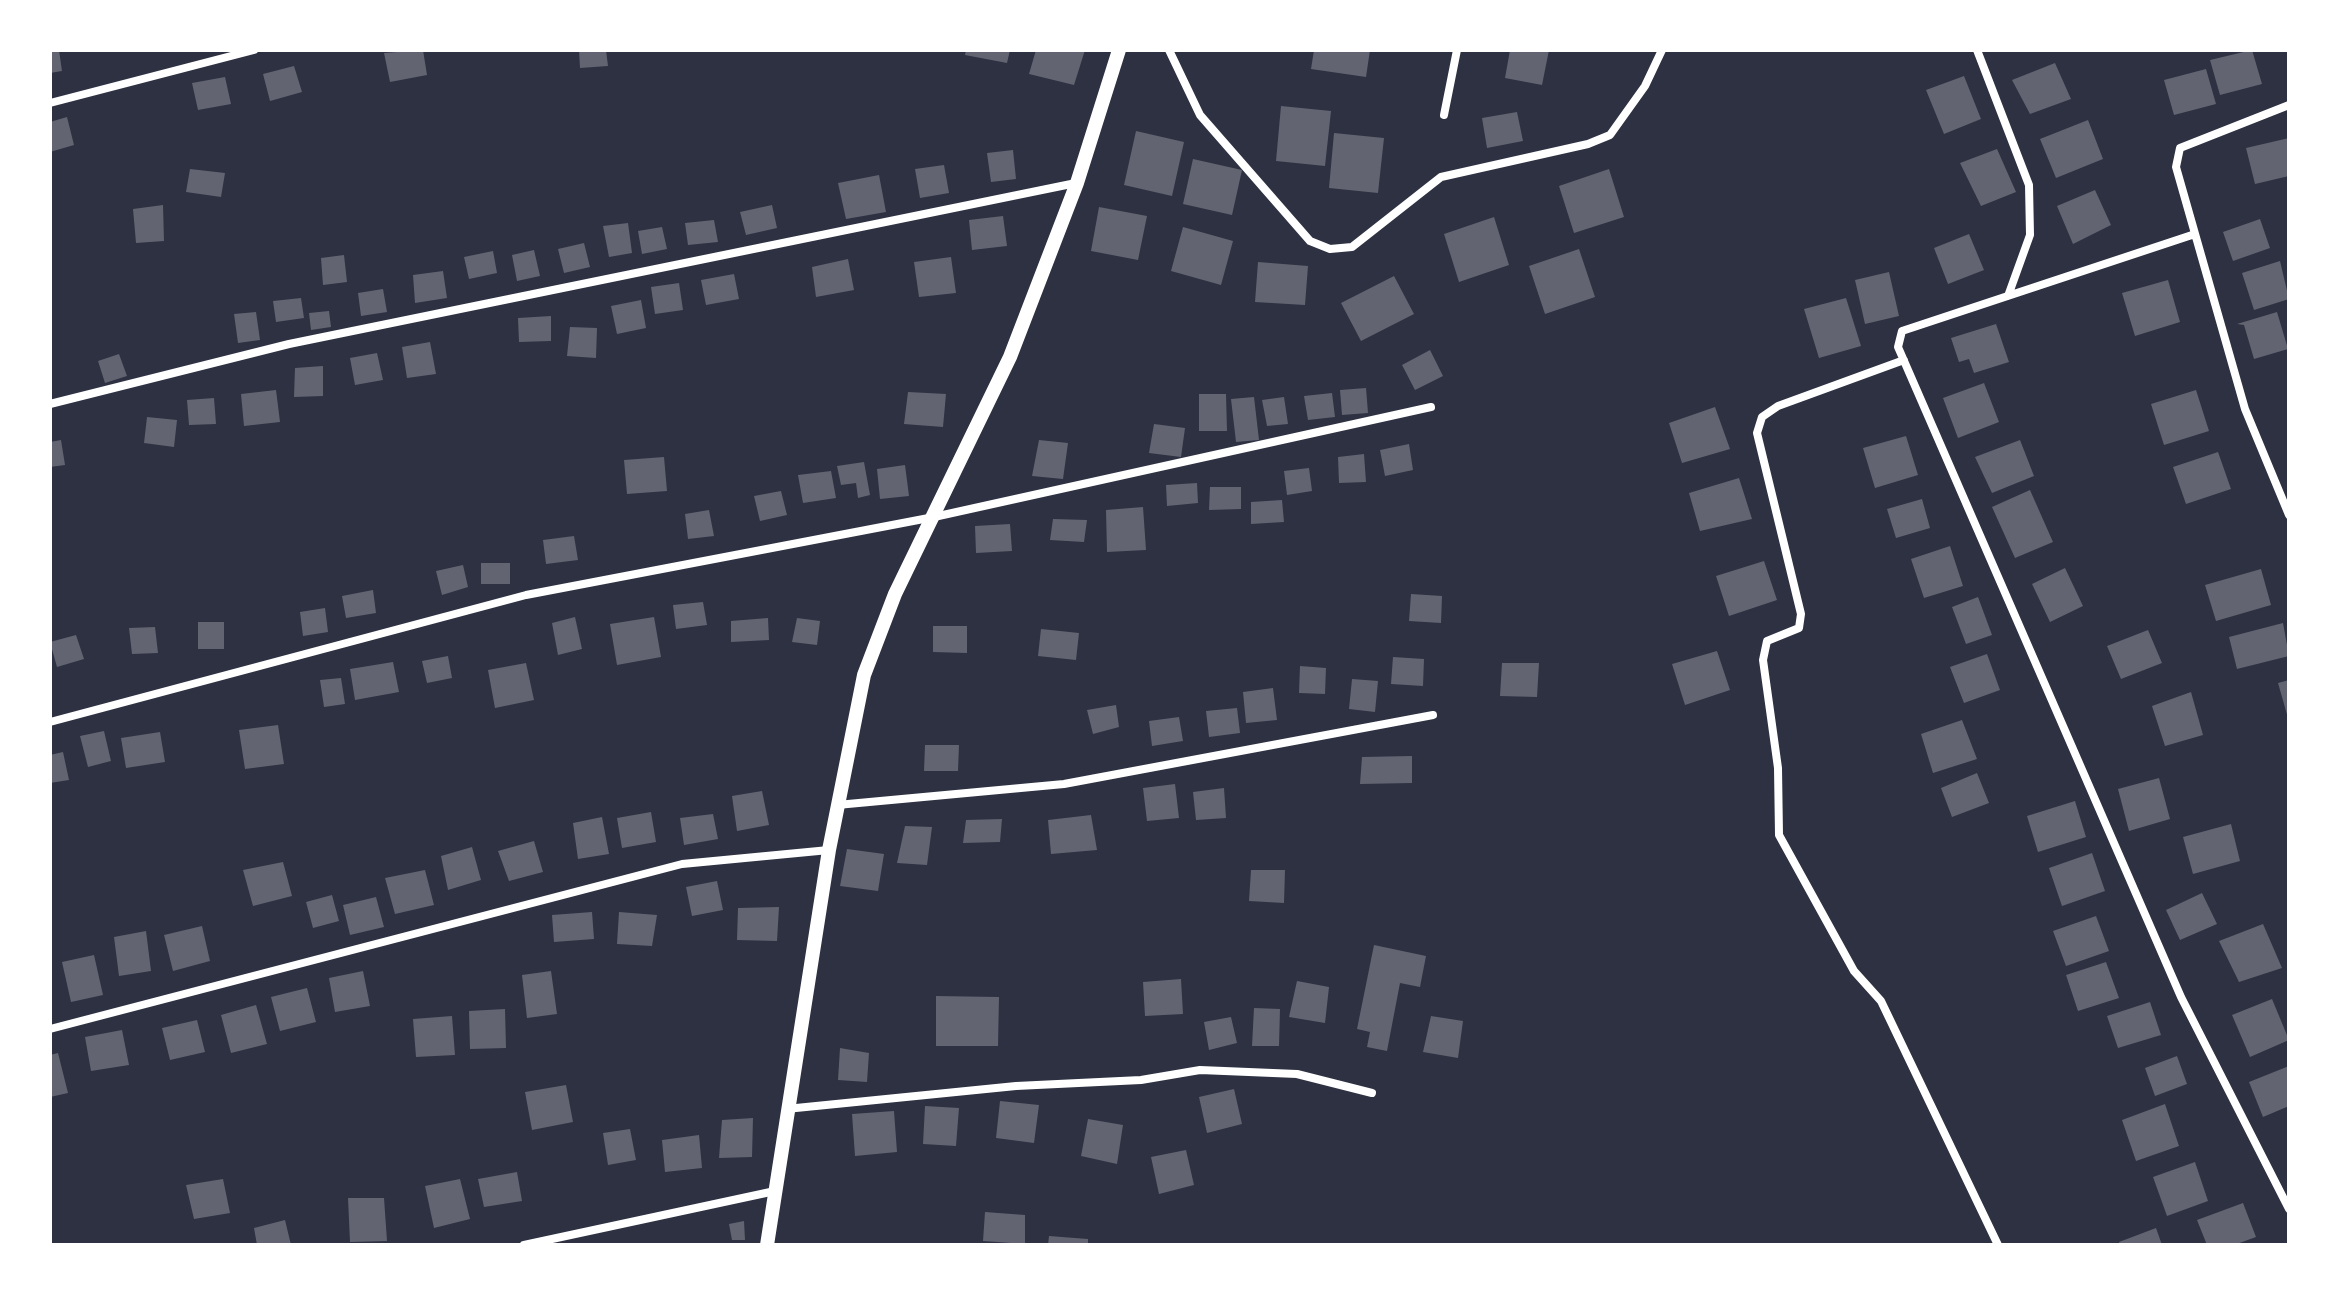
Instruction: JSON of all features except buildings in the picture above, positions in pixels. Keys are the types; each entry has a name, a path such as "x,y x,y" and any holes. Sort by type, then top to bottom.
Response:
{"street":[{"path":"50,103 254,50"},
{"path":"767,1245 785,1109 829,850 864,675 895,594 1010,357 1077,183 1119,50"},
{"path":"1169,50 1200,115 1310,241 1330,249 1352,247 1441,177 1588,144 1610,135 1645,86 1662,50"},
{"path":"1444,115 1457,50"},
{"path":"1977,50 2029,185 2030,235 2008,296"},
{"path":"2289,105 2180,148 2176,167 2245,409 2289,515"},
{"path":"50,404 289,344 1077,183"},
{"path":"2195,234 1902,331 1898,347 2181,997 2289,1209"},
{"path":"1904,360 1778,406 1762,417 1757,433 1801,614 1799,628 1767,641 1763,660 1778,768 1779,835 1854,971 1881,1001 1998,1245"},
{"path":"50,722 526,595 934,517 1431,407"},
{"path":"837,805 1064,784 1433,715"},
{"path":"50,1029 682,864 829,850"},
{"path":"785,1109 1016,1086 1141,1080 1200,1070 1297,1074 1372,1093"},
{"path":"524,1245 775,1191"}]}
